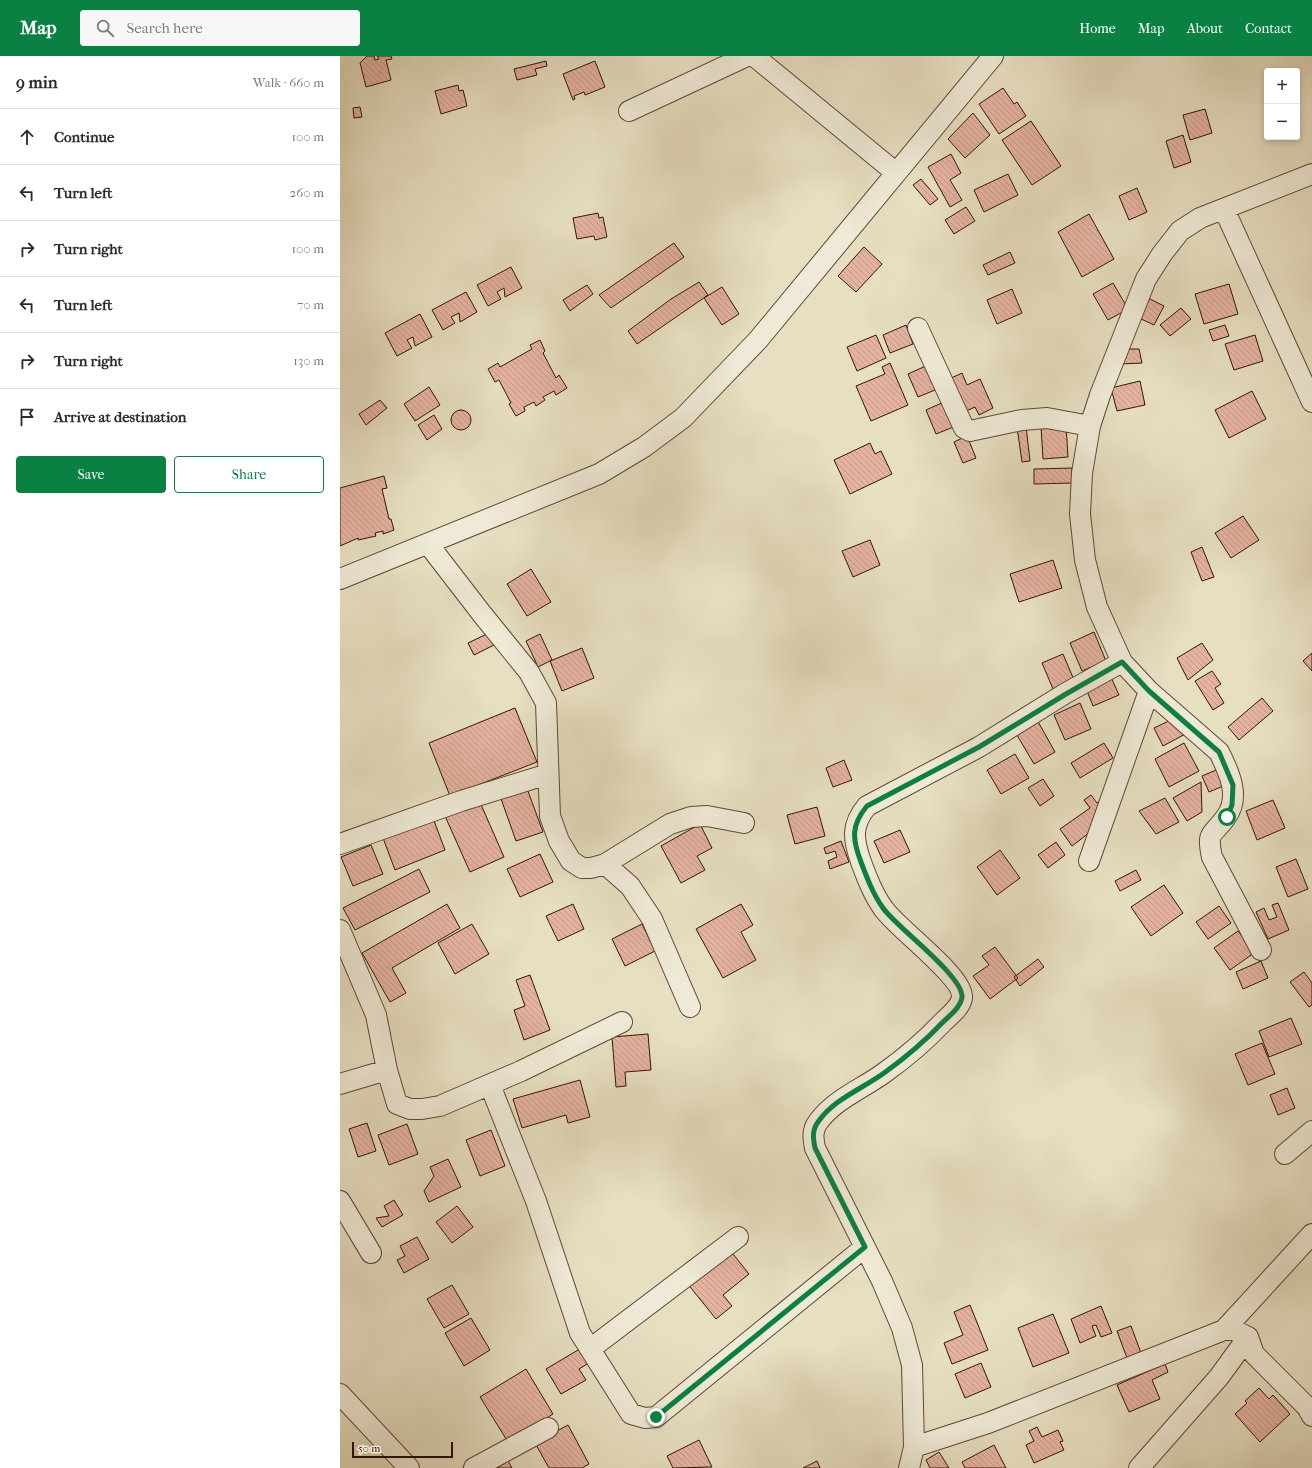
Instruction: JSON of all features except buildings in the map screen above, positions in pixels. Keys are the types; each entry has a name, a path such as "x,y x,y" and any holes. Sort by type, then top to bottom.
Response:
{"street":[{"path":"629,111 747,56"},
{"path":"754,56 896,172"},
{"path":"340,578 428,544 598,474 644,447 683,418 758,340 993,56"},
{"path":"1261,950 1212,857 1210,845 1211,834 1227,817 1232,805 1233,785 1225,764 1219,752 1149,691 1122,662 1097,607 1085,560 1080,514 1082,473 1090,426 1138,298 1146,279 1162,254 1180,231 1200,218 1312,174"},
{"path":"1224,209 1312,402"},
{"path":"918,328 964,428 967,430 970,431 1022,420 1047,418 1090,426"},
{"path":"428,544 529,672 546,703 550,816 559,841 571,861 582,868 591,868 605,864 670,824 691,817 708,816 744,823"},
{"path":"908,1468 914,1447 912,1365 902,1328 865,1247 815,1148 812,1135 817,1123 830,1108 883,1073 928,1038 958,1007 962,998 961,989 948,972 883,909 870,886 856,850 855,832 858,817 867,806 979,747 1122,662"},
{"path":"1089,861 1149,691"},
{"path":"340,844 460,802 548,774"},
{"path":"605,864 630,886 652,919 690,1007"},
{"path":"340,930 376,1016 387,1070 397,1104 410,1109 440,1106 490,1085 622,1022"},
{"path":"340,1084 387,1070"},
{"path":"490,1085 536,1200 580,1333 631,1414 645,1418 656,1417 865,1247"},
{"path":"1285,1154 1312,1131"},
{"path":"340,1201 371,1252"},
{"path":"1224,1330 1312,1234"},
{"path":"590,1349 738,1237"},
{"path":"914,1447 988,1423 1224,1330 1234,1330 1248,1337 1254,1354 1307,1407 1312,1416"},
{"path":"1139,1468 1219,1377 1248,1337"},
{"path":"340,1394 409,1468"},
{"path":"474,1468 548,1428"}],"route":[{"path":"656,1417 699,1384 865,1247 815,1148 812,1135 817,1123 830,1108 883,1073 928,1038 958,1007 962,998 961,989 948,972 883,909 870,886 856,850 855,832 858,817 867,806 979,747 1122,662 1149,691 1219,752 1233,785 1232,805 1227,817"}]}
